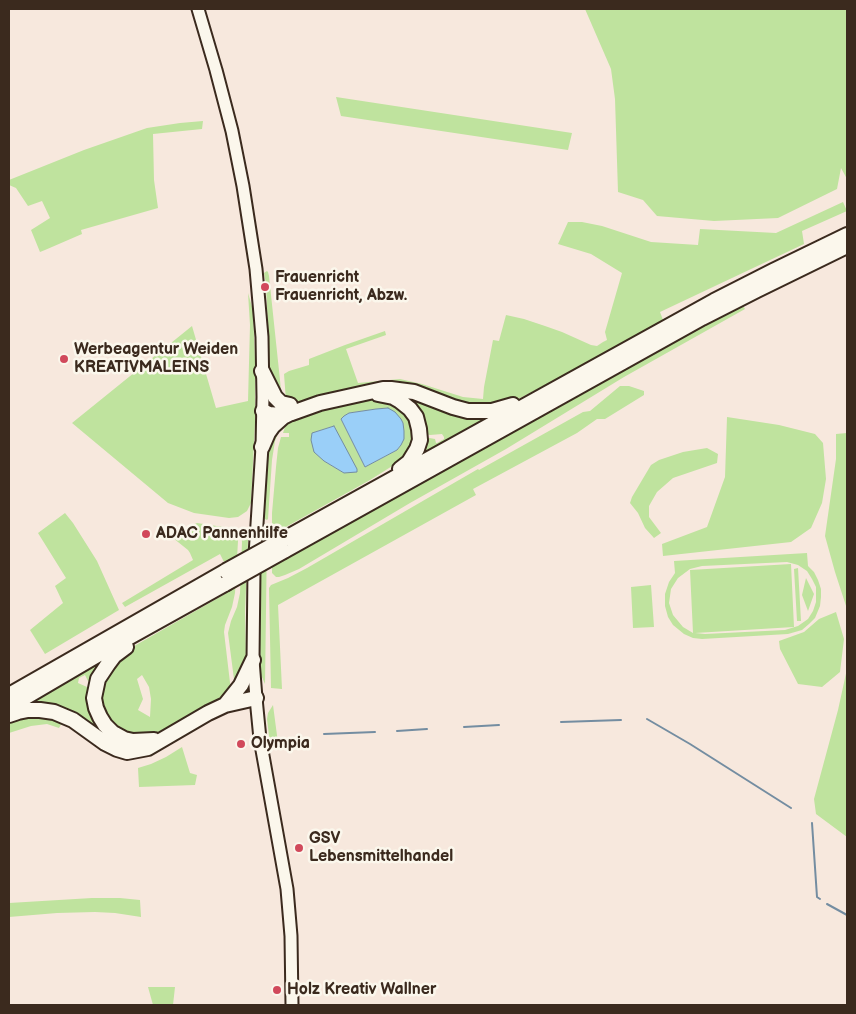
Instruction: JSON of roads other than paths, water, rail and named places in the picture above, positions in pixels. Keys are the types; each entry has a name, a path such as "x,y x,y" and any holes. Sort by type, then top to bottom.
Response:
{"highway":[{"path":"366,493 714,301 847,235"},
{"path":"9,695 702,318 847,246"},
{"path":"262,371 275,398 291,409"},
{"path":"262,411 274,415 291,409 383,389 405,390 421,394 460,410 476,412 500,410 535,399"},
{"path":"284,545 366,493 409,462 417,449 420,440 419,429 416,417 410,409 393,398 370,392"},
{"path":"262,447 268,433 291,409"},
{"path":"164,738 132,741 113,733 105,725 96,708 94,698 98,679 101,672 121,650 226,577"},
{"path":"9,707 94,657 170,616"},
{"path":"225,705 241,685 253,660"},
{"path":"9,715 28,710 54,712 73,720 105,743 127,752 148,748 159,743 164,738 225,705 256,698"}],"main road":[{"path":"198,9 225,102 243,186 256,269 261,328 262,447 254,570 253,660 260,739 287,889 291,936 292,1005"}],"water":[{"path":"388,408 401,419 404,439 397,450 365,467 341,419 349,413"},
{"path":"334,426 357,472 344,473 324,461 314,452 311,440 312,433"}],"waterway":[{"path":"647,719 791,808"},
{"path":"561,722 621,720"},
{"path":"464,727 499,725"},
{"path":"397,731 427,729"},
{"path":"324,734 375,732"},
{"path":"812,823 817,897 820,899"},
{"path":"827,904 847,915"}],"place":[{"name":"Frauenricht Frauenricht, Abzw.","path":"265,287"},
{"name":"Werbeagentur Weiden KREATIVMALEINS","path":"64,359"},
{"name":"ADAC Pannenhilfe","path":"146,534"},
{"name":"Olympia","path":"241,744"},
{"name":"GSV Lebensmittelhandel","path":"299,848"},
{"name":"Holz Kreativ Wallner","path":"277,990"}]}
